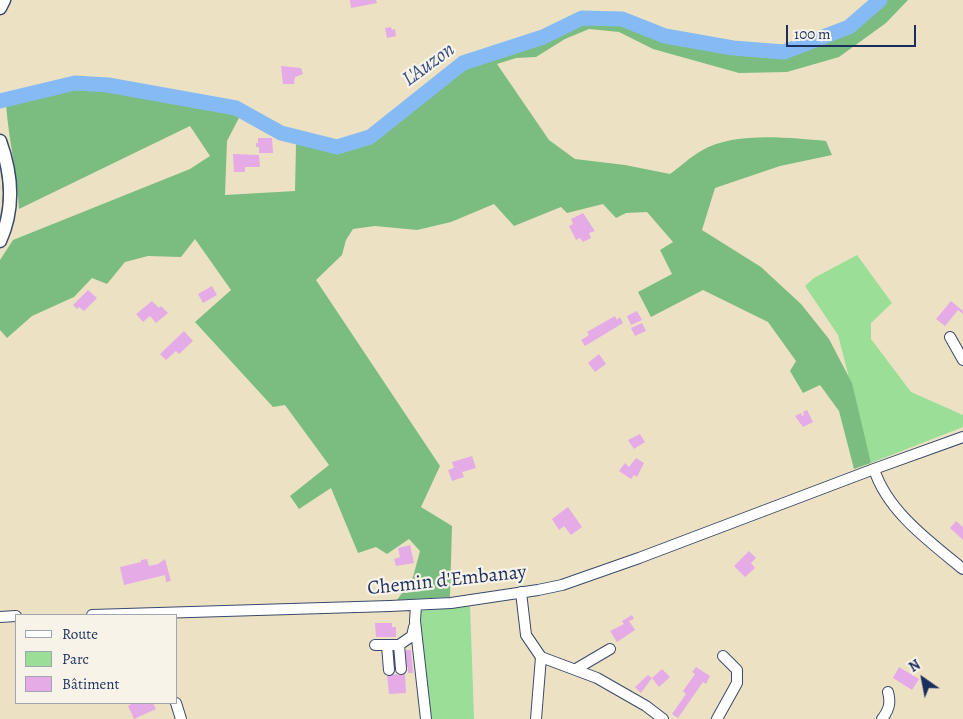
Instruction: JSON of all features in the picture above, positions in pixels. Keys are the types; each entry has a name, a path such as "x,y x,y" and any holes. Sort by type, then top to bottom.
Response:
{"main road":[{"path":"0,8 4,0"},
{"path":"0,141 11,179 11,194 7,223 0,241"},
{"path":"0,149 3,192 0,213"}],"street":[{"path":"950,337 963,360"},
{"name":"Chemin d'Embanay","path":"155,614 302,611 451,603 562,585 639,558 874,468 963,437"},
{"path":"874,468 887,498 913,525 963,569"},
{"path":"521,592 526,636 541,657 597,678 646,706 663,719"},
{"path":"375,645 399,645 412,636 416,605"},
{"path":"0,616 15,616"},
{"path":"415,621 426,719"},
{"path":"387,645 389,670"},
{"path":"399,645 401,669"},
{"path":"576,669 610,649"},
{"path":"717,719 737,683 737,670 723,656"},
{"path":"536,719 541,657"},
{"path":"882,719 888,711 891,700 888,692"},
{"path":"176,704 181,719"}],"green space":[{"path":"886,0 908,0 886,23 839,57 787,72 739,73 653,49 619,32 589,29 565,39 536,57 516,58 497,64 549,140 575,159 625,165 670,174 701,151 729,141 762,137 826,141 832,155 780,166 715,188 702,230 761,267 801,304 829,339 852,383 871,463 854,469 839,411 820,385 803,393 790,371 796,361 768,322 703,290 651,317 638,292 672,274 660,250 673,242 647,212 626,213 616,218 603,204 567,213 561,207 514,226 494,204 451,222 417,230 375,226 353,229 346,240 342,255 316,280 440,466 421,507 452,526 450,597 397,600 413,577 420,551 409,539 387,554 376,547 358,553 331,488 299,509 290,496 329,465 285,405 273,407 195,322 231,290 195,239 181,257 148,256 125,262 107,284 92,278 74,297 32,316 7,338 0,330 0,260 13,240 190,169 210,156 190,126 19,209 6,105 74,89 127,92 235,112 240,116 227,141 225,195 295,191 296,144 338,152 371,141 466,65 543,40 584,23 621,24 666,40 734,51 786,55 851,30"},
{"path":"857,255 892,303 871,323 871,339 911,392 963,415 963,427 871,463 838,335 805,286 814,278"},
{"path":"470,604 474,719 428,719 419,616 422,611"}],"building":[{"path":"350,0 376,0 377,3 351,8"},
{"path":"391,27 392,30 395,29 396,36 387,38 385,28"},
{"path":"281,66 301,68 303,74 295,77 294,84 283,84"},
{"path":"258,138 272,138 273,153 259,153 259,147 256,147"},
{"path":"233,154 259,155 260,167 245,167 245,172 234,172"},
{"path":"583,213 595,231 589,233 591,238 583,242 580,238 576,240 569,226 573,224 571,219"},
{"path":"212,286 217,295 203,303 198,294"},
{"path":"88,290 97,298 84,311 79,307 77,309 73,305"},
{"path":"152,301 168,313 156,323 150,316 143,322 136,314"},
{"path":"951,301 963,311 963,314 958,310 945,326 936,319"},
{"path":"637,311 642,320 631,325 627,316"},
{"path":"615,316 617,320 620,317 623,323 585,346 581,340 589,335 587,332"},
{"path":"642,323 646,331 635,336 631,328"},
{"path":"184,331 193,341 179,354 176,351 166,360 160,354"},
{"path":"599,354 606,364 595,372 588,363"},
{"path":"807,410 813,422 803,427 795,416 801,413 802,416 804,415 803,412"},
{"path":"640,434 645,442 634,449 628,440"},
{"path":"472,456 476,468 462,472 464,477 452,481 448,470 454,468 452,462"},
{"path":"636,458 644,463 637,477 634,475 631,479 619,471 625,463 629,467"},
{"path":"568,507 582,527 571,535 564,526 559,530 552,519"},
{"path":"956,521 963,527 963,540 950,528"},
{"path":"410,545 414,563 396,566 394,559 400,557 398,548"},
{"path":"749,551 756,558 751,563 755,568 745,577 734,566"},
{"path":"147,559 149,566 158,564 165,559 171,581 166,582 165,575 124,585 120,567"},
{"path":"632,615 634,619 629,621 635,630 617,642 610,631 624,624 622,621"},
{"path":"375,623 392,623 392,627 396,627 396,637 376,637"},
{"path":"403,650 411,650 413,673 408,673 408,667 404,667"},
{"path":"696,667 710,676 706,684 703,682 678,718 672,714 686,694 683,691 695,674 692,672"},
{"path":"899,667 919,679 912,690 893,678"},
{"path":"662,669 670,677 659,687 652,678"},
{"path":"405,674 406,693 389,694 387,675"},
{"path":"648,675 652,678 641,693 635,687"},
{"path":"131,704 154,704 156,709 134,719 128,706"}],"waterway":[{"name":"L'Auzon","path":"0,101 75,83 108,85 236,108 281,133 337,147 370,137 463,63 543,37 582,18 622,19 665,36 733,48 784,52 849,27 880,0"}]}
